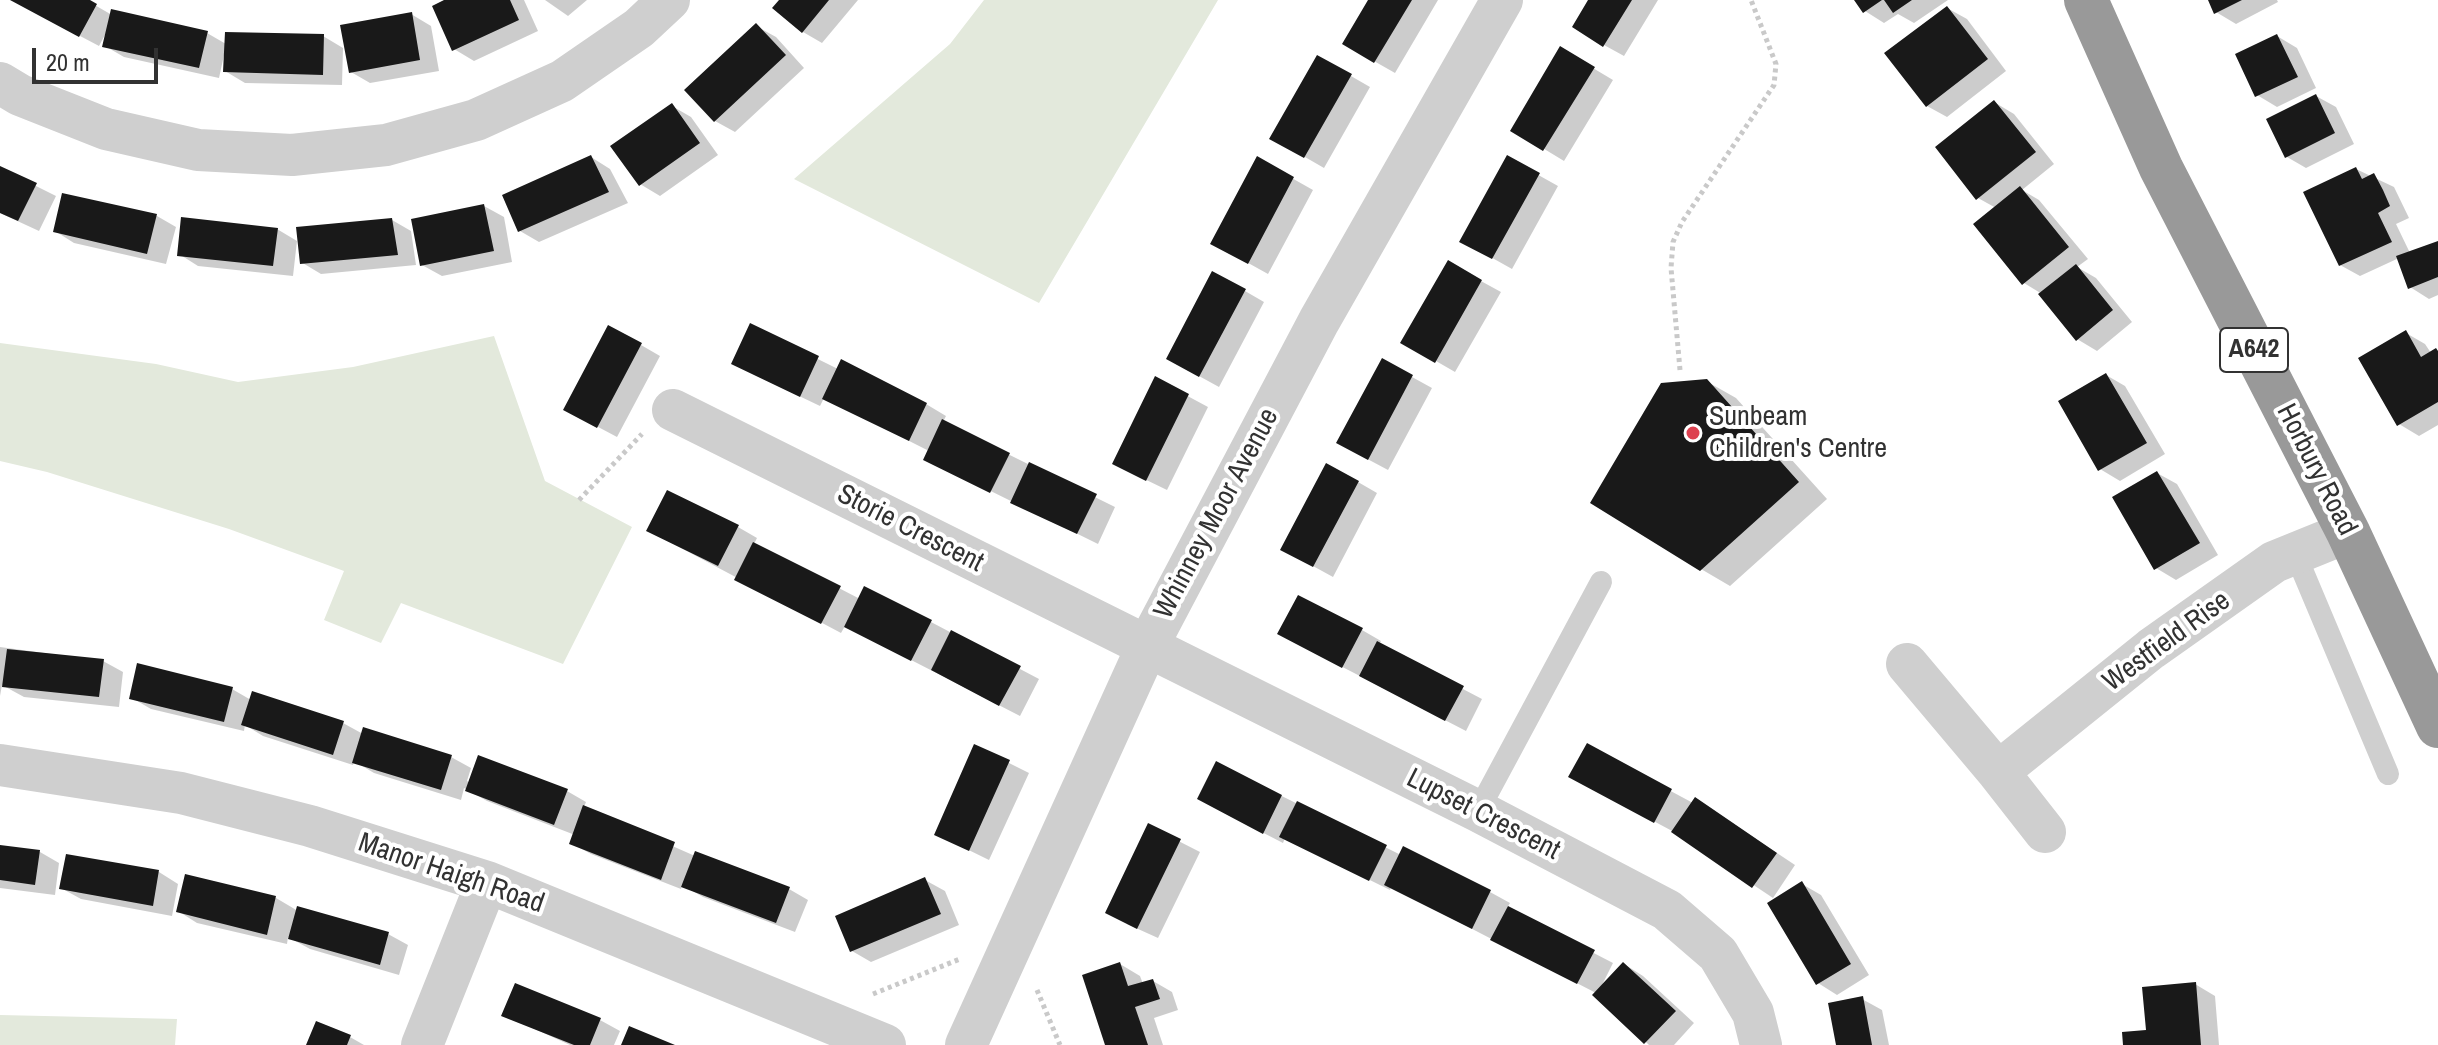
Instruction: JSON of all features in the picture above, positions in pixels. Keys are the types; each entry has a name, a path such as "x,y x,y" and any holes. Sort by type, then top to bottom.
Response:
{"highway":[{"name":"Horbury Road","path":"2086,0 2161,168 2348,532 2438,726"}],"street":[{"path":"0,83 20,95 106,129 198,150 292,155 386,145 476,120 562,81 639,28 669,0"},
{"name":"Whinney Moor Avenue","path":"966,1045 1146,649 1319,321 1502,0"},
{"name":"Storie Crescent","path":"673,410 1146,649"},
{"name":"Westfield Rise","path":"1998,772 2151,649 2274,562 2348,532"},
{"name":"Lupset Crescent","path":"1146,649 1478,811 1667,910 1718,954 1753,1013 1761,1045"},
{"path":"1907,664 2045,832"},
{"name":"Manor Haigh Road","path":"0,765 181,793 310,826 487,882 885,1045"},
{"path":"422,1045 487,882"}],"lane":[{"path":"2295,553 2388,774"},
{"path":"1478,811 1601,582"}],"path":[{"path":"1680,370 1671,268 1673,242 1682,222 1774,85 1776,64 1751,0"},
{"path":"579,500 639,436 673,410"}],"shaded area":[{"path":"984,0 1218,0 1039,303 794,179 950,44"},
{"path":"494,336 545,481 632,527 563,664 401,603 381,643 324,620 344,571 229,529 47,472 0,461 0,343 156,364 238,382 353,367"},
{"path":"0,1015 177,1019 175,1045 0,1045"}],"building":[{"path":"10,0 90,0 97,4 79,37"},
{"path":"444,0 510,0 519,20 452,51 432,6"},
{"path":"779,0 829,0 802,33 772,8"},
{"path":"1368,0 1412,0 1374,63 1342,44"},
{"path":"1588,0 1632,0 1603,47 1572,27"},
{"path":"1854,0 1882,0 1863,13"},
{"path":"1884,0 1912,0 1893,13"},
{"path":"2208,0 2242,0 2214,14"},
{"path":"1947,6 1988,59 1926,107 1884,53"},
{"path":"111,9 208,31 199,68 102,47"},
{"path":"412,12 420,60 349,73 340,25"},
{"path":"756,23 786,55 714,122 684,90"},
{"path":"225,32 324,34 323,75 223,72"},
{"path":"2277,34 2298,77 2255,97 2235,54"},
{"path":"1560,46 1595,67 1543,151 1510,131"},
{"path":"1317,55 1352,74 1304,158 1269,139"},
{"path":"2316,94 2335,133 2285,158 2266,119"},
{"path":"1994,100 2036,152 1976,200 1935,147"},
{"path":"672,103 700,143 639,186 610,146"},
{"path":"591,155 609,192 518,232 502,195"},
{"path":"1507,155 1540,173 1492,259 1459,242"},
{"path":"1257,156 1294,177 1248,264 1210,244"},
{"path":"0,166 37,183 18,221 0,213"},
{"path":"2356,167 2362,179 2374,173 2383,190 2390,206 2378,213 2392,242 2339,266 2303,192"},
{"path":"2020,186 2069,247 2022,285 1973,224"},
{"path":"62,193 157,214 147,254 53,232"},
{"path":"484,204 494,251 420,266 411,219"},
{"path":"181,217 278,228 273,266 177,256"},
{"path":"392,218 398,255 300,264 296,227"},
{"path":"2438,241 2438,277 2408,289 2396,256"},
{"path":"1448,260 1482,280 1435,363 1400,343"},
{"path":"2076,264 2113,310 2076,341 2038,294"},
{"path":"1212,271 1246,289 1199,377 1166,359"},
{"path":"750,323 819,356 800,397 731,364"},
{"path":"608,325 642,343 597,428 563,410"},
{"path":"2406,330 2421,357 2436,348 2438,351 2438,402 2397,426 2358,358"},
{"path":"1382,358 1413,375 1368,460 1336,443"},
{"path":"841,359 927,403 909,441 822,399"},
{"path":"2106,373 2147,443 2098,471 2058,401"},
{"path":"1155,376 1189,394 1146,481 1112,464"},
{"name":"Sunbeam Children's Centre","path":"1707,379 1799,482 1700,571 1590,503 1661,383"},
{"path":"942,419 1010,453 990,493 923,460"},
{"path":"1029,462 1097,494 1077,534 1010,503"},
{"path":"1326,463 1359,481 1313,567 1280,550"},
{"path":"2157,471 2200,543 2154,570 2112,497"},
{"path":"667,490 739,525 718,566 646,531"},
{"path":"753,542 841,586 821,624 734,580"},
{"path":"864,586 932,620 911,661 844,627"},
{"path":"1298,595 1363,628 1342,668 1277,634"},
{"path":"951,630 1021,666 999,706 931,670"},
{"path":"1377,641 1464,686 1445,721 1359,676"},
{"path":"7,649 104,659 99,697 2,687"},
{"path":"137,663 233,687 224,722 129,699"},
{"path":"252,691 344,721 333,755 241,725"},
{"path":"363,727 452,755 441,790 352,763"},
{"path":"1587,743 1672,789 1654,823 1568,777"},
{"path":"974,744 1010,760 969,851 934,835"},
{"path":"478,755 568,789 554,825 465,791"},
{"path":"1216,761 1282,795 1263,834 1197,799"},
{"path":"1695,797 1777,853 1752,888 1671,832"},
{"path":"1297,801 1387,845 1369,881 1279,837"},
{"path":"583,805 675,842 661,880 569,844"},
{"path":"1148,823 1181,839 1137,929 1105,913"},
{"path":"0,845 40,850 35,885 0,880"},
{"path":"1403,846 1491,890 1472,929 1384,885"},
{"path":"695,851 790,887 776,923 681,887"},
{"path":"66,854 159,870 153,906 59,889"},
{"path":"185,874 276,896 267,935 176,912"},
{"path":"925,877 941,914 850,952 835,916"},
{"path":"1802,881 1851,964 1816,985 1767,903"},
{"path":"297,906 389,932 380,965 288,939"},
{"path":"1508,906 1595,950 1577,984 1490,940"},
{"path":"1120,962 1128,986 1153,979 1160,999 1135,1007 1148,1045 1105,1045 1082,975"},
{"path":"1623,962 1676,1011 1644,1044 1592,995"},
{"path":"2196,982 2201,1045 2123,1045 2122,1032 2146,1030 2142,987"},
{"path":"515,983 601,1018 590,1045 574,1045 501,1016"},
{"path":"1863,996 1872,1045 1836,1045 1828,1003"},
{"path":"316,1021 351,1035 347,1045 306,1045"},
{"path":"629,1026 675,1045 621,1045"}],"place":[{"name":"Sunbeam Children's Centre","path":"1693,433"}]}
